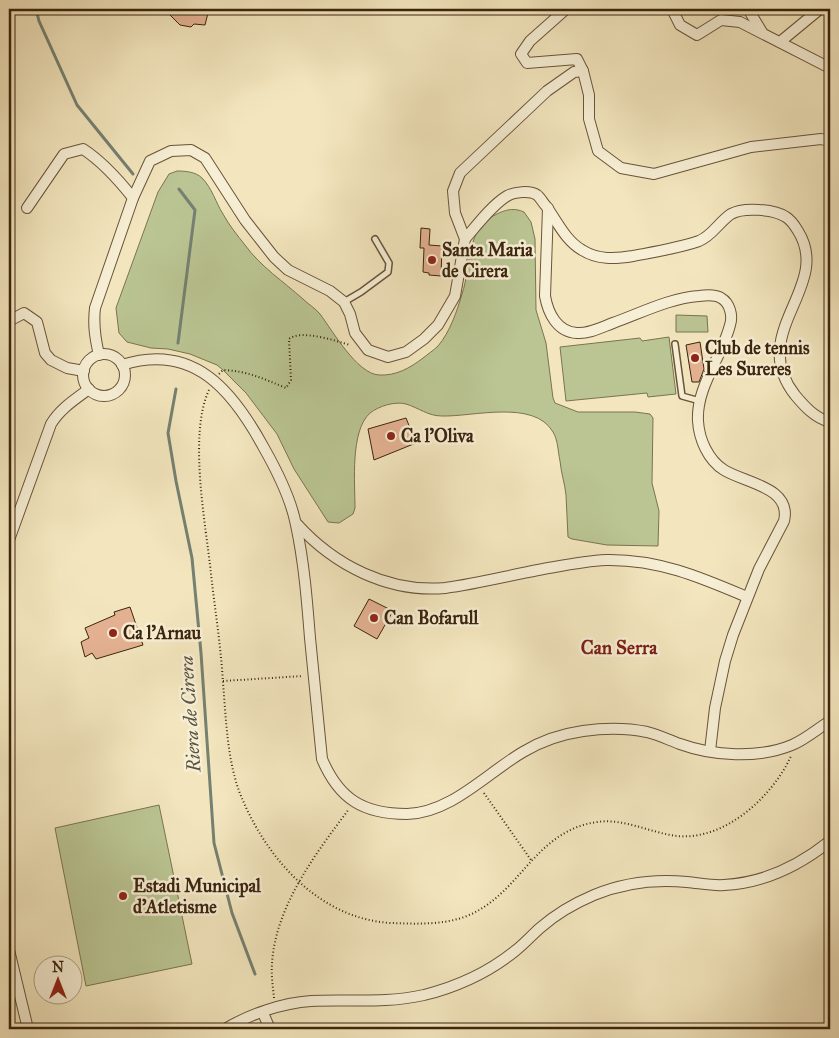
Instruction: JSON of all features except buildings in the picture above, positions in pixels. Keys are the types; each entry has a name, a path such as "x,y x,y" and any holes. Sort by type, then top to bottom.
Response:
{"street":[{"path":"566,9 530,41 521,54 527,63 577,59 583,71 590,95 590,119 598,150 621,168 654,174 751,147 821,139 830,141"},
{"path":"672,9 680,26 697,35 721,20 740,22 830,68"},
{"path":"748,9 762,33"},
{"path":"780,42 820,9"},
{"path":"465,239 455,214 453,191 460,173 547,91 574,72 583,71"},
{"path":"27,208 64,154 83,149 114,175 133,198"},
{"path":"99,355 93,324 95,308 133,198 150,161 171,150 191,150 205,158 245,220 274,257 288,270 330,292 344,302 350,314 355,332 368,350 388,357 406,352 424,339 438,325 455,296 465,239 487,214 508,195 527,192 537,195 573,244 603,258 615,258 650,252 701,240 733,213 761,210 776,212 785,216 799,231 805,246 806,260 805,276 781,334 779,345 780,364 790,387 799,400 816,416 830,422"},
{"path":"548,208 545,296 547,308 552,318 567,331 577,333 591,332 690,296 720,297 726,301 729,308 731,324 700,401 698,420 700,436 712,459 722,469 762,486 780,499 786,513 784,521 759,569 725,662 715,708 710,751"},
{"path":"9,321 24,313 37,322 45,353 51,360 67,368 84,370"},
{"path":"99,355 112,356 122,365 125,380 116,393 108,396 99,396 89,389 84,381 84,370 88,361 99,355"},
{"path":"122,365 136,360 172,360 195,367 214,379 242,409 279,475 296,523 304,572 322,759 328,774 336,786 355,802 369,808 395,813 423,812 437,809 533,746 557,736 585,730 615,729 640,731 710,751 740,754 772,751 797,742 830,721"},
{"path":"9,540 51,424 65,406 89,389"},
{"path":"296,523 320,546 362,573 383,581 406,586 443,588 582,562 623,560 662,565 680,570 748,597"},
{"path":"226,1029 275,1008 310,1001 384,1001 424,995 441,990 490,969 516,951 554,916 595,895 625,886 653,881 725,885 754,881 791,867 830,841"},
{"path":"9,950 28,1029"},
{"path":"263,1013 270,1029"}],"lane":[{"path":"344,302 388,272 389,263 376,239"},
{"path":"675,344 682,396 700,401"}],"path":[{"path":"365,346 352,346 311,336 294,336 289,339 291,380 286,388 258,376 240,371 222,370 214,379 206,396 202,417 199,448 203,501 230,750 239,789 256,826 269,847 299,883 310,893 336,908 370,921 409,923 449,921 469,915 498,896 550,842 563,833 580,826 600,821 616,822 679,837 698,836 717,830 756,805 785,770 797,742"},
{"path":"223,681 314,675"},
{"path":"477,783 531,860"},
{"path":"275,1008 271,965 274,945 288,904 329,835 355,802"}],"green space":[{"path":"177,171 191,172 202,178 209,186 220,210 251,253 318,312 346,350 362,367 371,373 379,375 397,373 408,368 438,346 450,328 458,307 465,283 471,248 480,228 499,213 508,210 524,212 531,222 535,239 536,310 546,343 555,403 578,412 635,412 650,414 653,418 652,483 659,511 658,546 607,545 568,537 566,495 557,442 555,435 544,422 532,416 502,412 437,416 402,403 378,408 370,413 364,421 356,444 354,472 355,508 353,514 339,523 328,522 294,469 277,434 246,393 223,370 217,365 190,354 127,342 119,333 116,308 158,192 169,174"},
{"path":"676,315 707,316 708,332 676,332"},
{"path":"669,337 676,394 648,397 647,393 566,401 560,347 640,338 642,341"},
{"name":"Estadi Municipal d'Atletisme","path":"159,805 192,964 86,986 82,956 80,956 55,828"}],"waterway":[{"name":"Riera de Cirera","path":"36,9 39,21 77,105 133,174"},
{"name":"Riera de Cirera","path":"178,343 195,210 179,189"},
{"name":"Riera de Cirera","path":"176,389 168,433 192,558 201,653 214,843 232,913 255,974"}],"place":[{"name":"Santa Maria de Cirera","path":"432,260"},
{"name":"Club de tennis Les Sureres","path":"695,358"},
{"name":"Ca l'Oliva","path":"391,436"},
{"name":"Can Bofarull","path":"374,618"},
{"name":"Ca l'Arnau","path":"113,633"},
{"name":"Estadi Municipal d'Atletisme","path":"123,896"}],"district":[{"name":"Can Serra","path":"619,647"}]}
